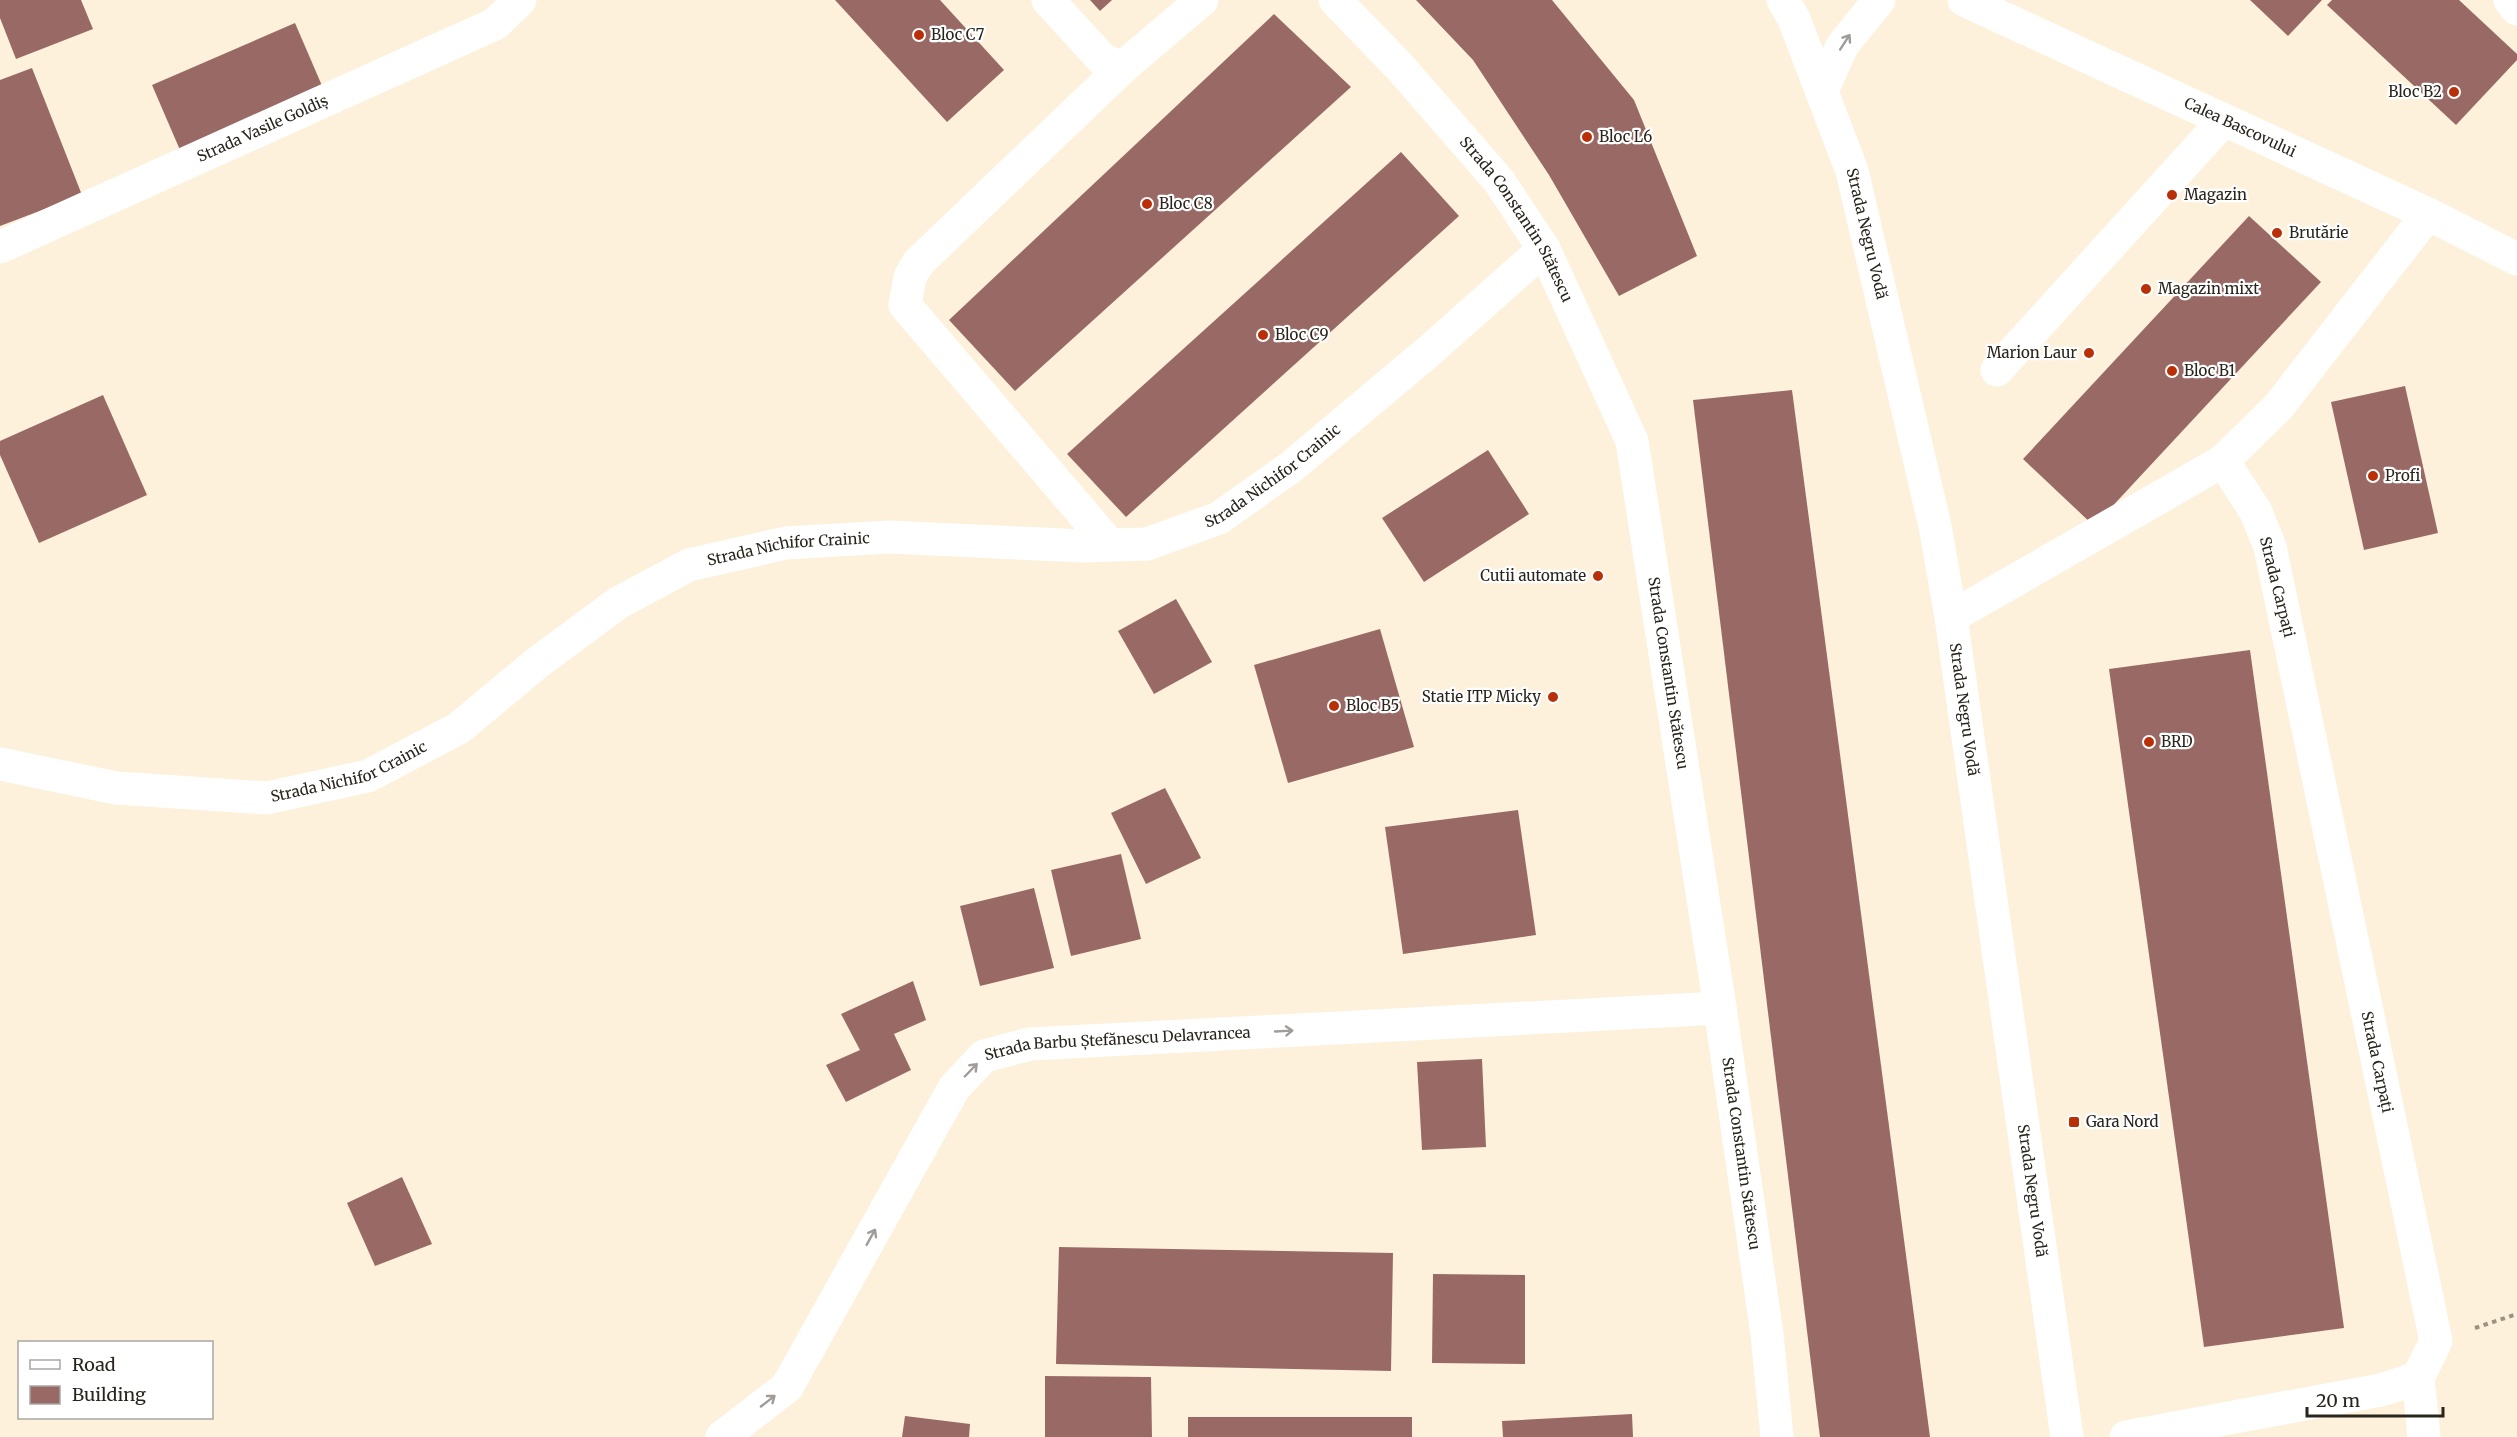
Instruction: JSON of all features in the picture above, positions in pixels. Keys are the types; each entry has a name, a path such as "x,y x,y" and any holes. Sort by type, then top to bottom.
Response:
{"street":[{"name":"Strada Vasile Goldiș","path":"0,247 495,24 520,0"},
{"path":"1048,0 1102,59 1122,68"},
{"path":"1110,545 905,305 910,277 918,263 1122,68 1202,0"},
{"name":"Strada Constantin Stătescu","path":"1335,0 1399,66 1499,181 1544,249 1632,441 1720,1008 1767,1334 1777,1437"},
{"name":"Strada Negru Vodă","path":"1783,0 1794,18 1852,171 1935,526 1951,617 2067,1437"},
{"path":"1822,91 1842,45 1879,0"},
{"name":"Calea Bascovului","path":"1964,0 2428,214 2517,259"},
{"path":"2510,0 2517,9"},
{"path":"1997,370 2224,120"},
{"path":"1951,617 2223,461 2279,406 2428,214"},
{"name":"Strada Nichifor Crainic","path":"0,764 116,788 267,798 368,776 459,728 537,663 618,603 689,565 786,543 890,537 1083,546 1147,544 1219,518 1291,466 1428,352 1544,249"},
{"name":"Strada Carpați","path":"2223,461 2256,512 2270,547 2436,1341 2418,1378"},
{"name":"Strada Barbu Ștefănescu Delavrancea","path":"722,1437 787,1387 954,1088 984,1056 1030,1044 1720,1008"},
{"path":"2126,1437 2381,1390 2418,1378 2424,1437"}],"building":[{"path":"0,0 81,0 93,29 16,59 0,18"},
{"name":"Bloc C7","path":"835,0 940,0 1004,70 947,122"},
{"path":"1090,0 1112,0 1100,11"},
{"name":"Bloc L6","path":"1416,0 1552,0 1634,100 1697,256 1619,296 1549,175 1473,60"},
{"path":"2250,0 2322,0 2288,36"},
{"name":"Bloc B2","path":"2332,0 2459,0 2517,54 2517,60 2456,125 2327,5"},
{"name":"Bloc C8","path":"1274,14 1351,87 1015,391 949,320"},
{"path":"295,23 326,95 183,157 152,85"},
{"path":"32,68 82,195 0,226 0,80"},
{"name":"Bloc C9","path":"1401,152 1459,216 1126,517 1067,454"},
{"name":"Bloc B1","path":"2249,216 2321,282 2094,526 2023,459"},
{"path":"2405,386 2438,533 2364,550 2331,402"},
{"path":"1792,390 1930,1437 1820,1437 1693,400"},
{"path":"103,395 147,495 39,543 0,455 0,441"},
{"path":"1488,450 1529,514 1424,582 1382,518"},
{"path":"1176,599 1212,662 1154,694 1118,631"},
{"name":"Bloc B5","path":"1380,629 1414,747 1288,783 1254,665"},
{"path":"2250,650 2344,1328 2204,1347 2109,669"},
{"path":"1165,788 1201,858 1146,884 1111,813"},
{"path":"1518,810 1536,935 1403,954 1385,827"},
{"path":"1121,854 1141,939 1071,956 1051,870"},
{"path":"1034,888 1054,968 980,986 960,906"},
{"path":"913,981 926,1020 894,1034 911,1070 846,1102 826,1065 860,1050 841,1014"},
{"path":"1482,1059 1486,1147 1422,1150 1417,1062"},
{"path":"402,1177 432,1244 375,1266 347,1203"},
{"path":"1059,1247 1393,1253 1391,1371 1056,1364"},
{"path":"1433,1274 1525,1275 1525,1364 1432,1363"},
{"path":"1045,1376 1151,1377 1152,1437 1045,1437"},
{"path":"1632,1414 1633,1437 1503,1437 1502,1421"},
{"path":"905,1416 970,1424 969,1437 902,1437"},
{"path":"1188,1417 1412,1417 1412,1437 1188,1437"}],"place":[{"name":"Bloc C7","path":"919,35"},
{"name":"Bloc B2","path":"2454,92"},
{"name":"Bloc L6","path":"1587,137"},
{"name":"Magazin","path":"2172,195"},
{"name":"Bloc C8","path":"1147,204"},
{"name":"Brutărie","path":"2277,233"},
{"name":"Magazin mixt","path":"2146,289"},
{"name":"Bloc C9","path":"1263,335"},
{"name":"Marion Laur","path":"2089,353"},
{"name":"Bloc B1","path":"2172,371"},
{"name":"Profi","path":"2373,476"},
{"name":"Cutii automate","path":"1598,576"},
{"name":"Statie ITP Micky","path":"1553,697"},
{"name":"Bloc B5","path":"1334,706"},
{"name":"BRD","path":"2149,742"},
{"name":"Gara Nord","path":"2074,1122"}]}
